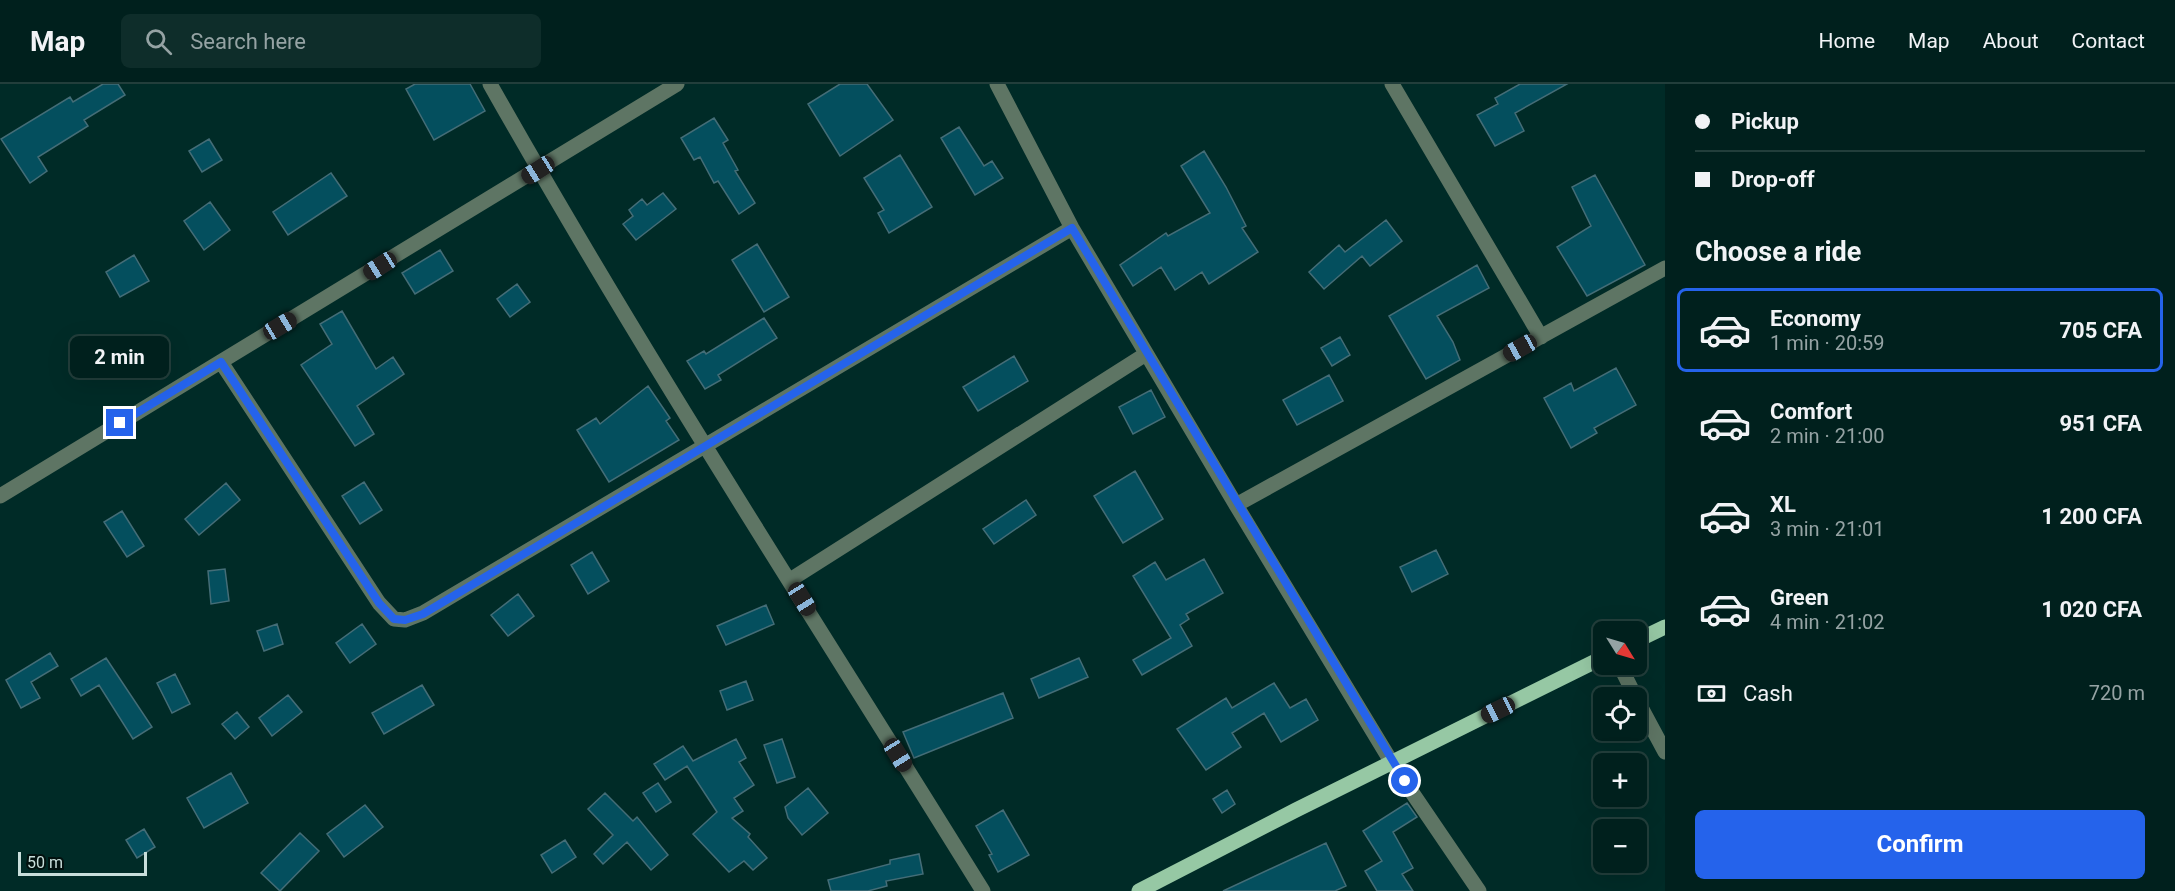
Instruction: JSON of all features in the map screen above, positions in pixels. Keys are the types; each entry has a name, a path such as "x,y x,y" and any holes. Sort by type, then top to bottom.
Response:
{"main road":[{"path":"1647,636 1665,627"},
{"path":"1139,891 1593,662"}],"street":[{"path":"490,84 538,170 704,446 790,580 982,891"},
{"path":"0,496 676,84"},
{"path":"997,84 1072,228 1236,505 1392,763 1479,891"},
{"path":"1392,84 1541,337"},
{"path":"221,362 379,603 394,619 405,620 423,614 1072,228"},
{"path":"1236,505 1665,268"},
{"path":"790,580 1146,354"},
{"path":"1647,718 1665,752"}],"building":[{"path":"103,84 118,84 125,95 84,120 88,126 38,157 47,171 30,183 1,139 70,97 73,102"},
{"path":"415,84 470,84 485,111 434,140 406,89"},
{"path":"840,84 867,84 893,120 840,156 808,104"},
{"path":"1520,84 1567,84 1515,113 1524,131 1495,146 1477,115 1498,104 1495,98"},
{"path":"714,118 728,140 723,143 738,170 735,171 755,203 739,214 718,181 714,183 700,157 694,160 681,138"},
{"path":"959,127 984,166 992,161 1003,178 975,195 941,138"},
{"path":"209,139 222,160 202,172 189,151"},
{"path":"1204,151 1246,226 1242,228 1258,252 1209,284 1202,272 1175,290 1161,267 1133,286 1120,265 1166,233 1168,236 1210,213 1181,166"},
{"path":"900,155 932,207 889,233 878,213 884,210 864,178"},
{"path":"331,173 347,196 288,235 273,212"},
{"path":"1595,175 1645,265 1587,296 1557,247 1591,226 1572,187"},
{"path":"663,193 676,209 636,240 623,224 633,216 629,210 642,199 647,205"},
{"path":"210,202 230,230 204,250 184,221"},
{"path":"1386,220 1402,241 1370,266 1362,256 1324,289 1309,272 1339,245 1345,252"},
{"path":"757,244 789,297 764,312 732,260"},
{"path":"440,250 453,271 415,294 402,273"},
{"path":"134,255 149,281 120,297 106,272"},
{"path":"1477,265 1489,288 1437,316 1453,342 1460,360 1426,379 1389,316"},
{"path":"517,284 530,302 510,317 497,299"},
{"path":"342,311 376,369 393,357 404,374 357,406 374,434 355,446 301,365 332,344 320,324"},
{"path":"764,318 777,338 718,375 721,380 705,389 687,361 704,351 706,354"},
{"path":"1340,337 1350,355 1332,366 1321,348"},
{"path":"1014,356 1028,381 978,411 963,387"},
{"path":"1616,368 1636,405 1594,428 1597,433 1571,448 1544,398 1571,383 1574,391"},
{"path":"1329,375 1343,401 1297,425 1283,400"},
{"path":"648,386 670,418 666,421 679,440 609,482 577,430 596,418 600,424"},
{"path":"1151,390 1165,417 1133,434 1119,407"},
{"path":"1135,471 1163,519 1123,543 1094,496"},
{"path":"364,482 382,510 360,524 342,496"},
{"path":"226,483 240,500 199,535 185,519"},
{"path":"1026,500 1036,515 994,544 983,529"},
{"path":"122,511 144,546 127,557 104,522"},
{"path":"1436,550 1448,574 1412,592 1400,567"},
{"path":"592,552 609,581 588,594 571,565"},
{"path":"1204,559 1223,593 1186,614 1189,619 1180,625 1192,646 1142,675 1133,660 1171,638 1133,576 1155,562 1166,580"},
{"path":"225,569 229,601 211,604 208,571"},
{"path":"518,594 534,616 508,636 491,615"},
{"path":"766,605 774,624 726,645 717,626"},
{"path":"277,624 283,644 264,651 257,631"},
{"path":"362,624 376,644 350,663 336,643"},
{"path":"50,653 58,666 31,682 40,698 21,708 6,680"},
{"path":"106,658 152,727 133,739 99,685 81,696 71,679"},
{"path":"1079,658 1088,677 1039,698 1031,679"},
{"path":"175,674 190,704 172,713 157,683"},
{"path":"746,681 753,700 727,710 720,691"},
{"path":"1274,683 1290,708 1306,699 1318,720 1281,742 1264,713 1232,733 1241,747 1206,770 1177,729 1226,698 1232,708"},
{"path":"422,685 434,705 384,734 372,713"},
{"path":"1003,693 1013,718 914,758 903,732"},
{"path":"288,695 302,712 272,736 259,718"},
{"path":"237,712 249,727 235,739 222,724"},
{"path":"736,739 746,758 739,762 754,785 734,798 743,811 732,818 750,834 748,837 767,858 753,870 744,861 729,872 693,834 717,812 687,766 665,780 654,764 683,746 693,761"},
{"path":"782,739 795,777 777,783 764,745"},
{"path":"231,773 248,803 204,828 187,798"},
{"path":"658,783 671,802 656,812 643,793"},
{"path":"808,788 828,813 802,835 788,818 785,807"},
{"path":"1227,790 1235,804 1222,813 1213,799"},
{"path":"605,793 633,821 637,817 668,855 651,870 627,842 603,864 594,854 613,835 588,809"},
{"path":"1407,803 1417,817 1393,832 1413,868 1402,874 1413,891 1377,891 1365,871 1382,861 1363,831"},
{"path":"365,805 383,827 344,857 327,834"},
{"path":"1003,810 1029,855 998,872 989,855 992,854 976,826"},
{"path":"144,829 155,847 137,858 126,840"},
{"path":"300,833 319,851 280,891 261,873"},
{"path":"565,840 576,857 552,873 541,855"},
{"path":"1326,843 1346,886 1335,891 1223,891"},
{"path":"919,854 923,874 886,881 887,886 868,891 831,891 828,880 890,864 890,860"}],"route":[{"path":"120,423 221,362 379,603 394,619 405,620 423,614 1072,228 1236,505 1405,781"}]}
